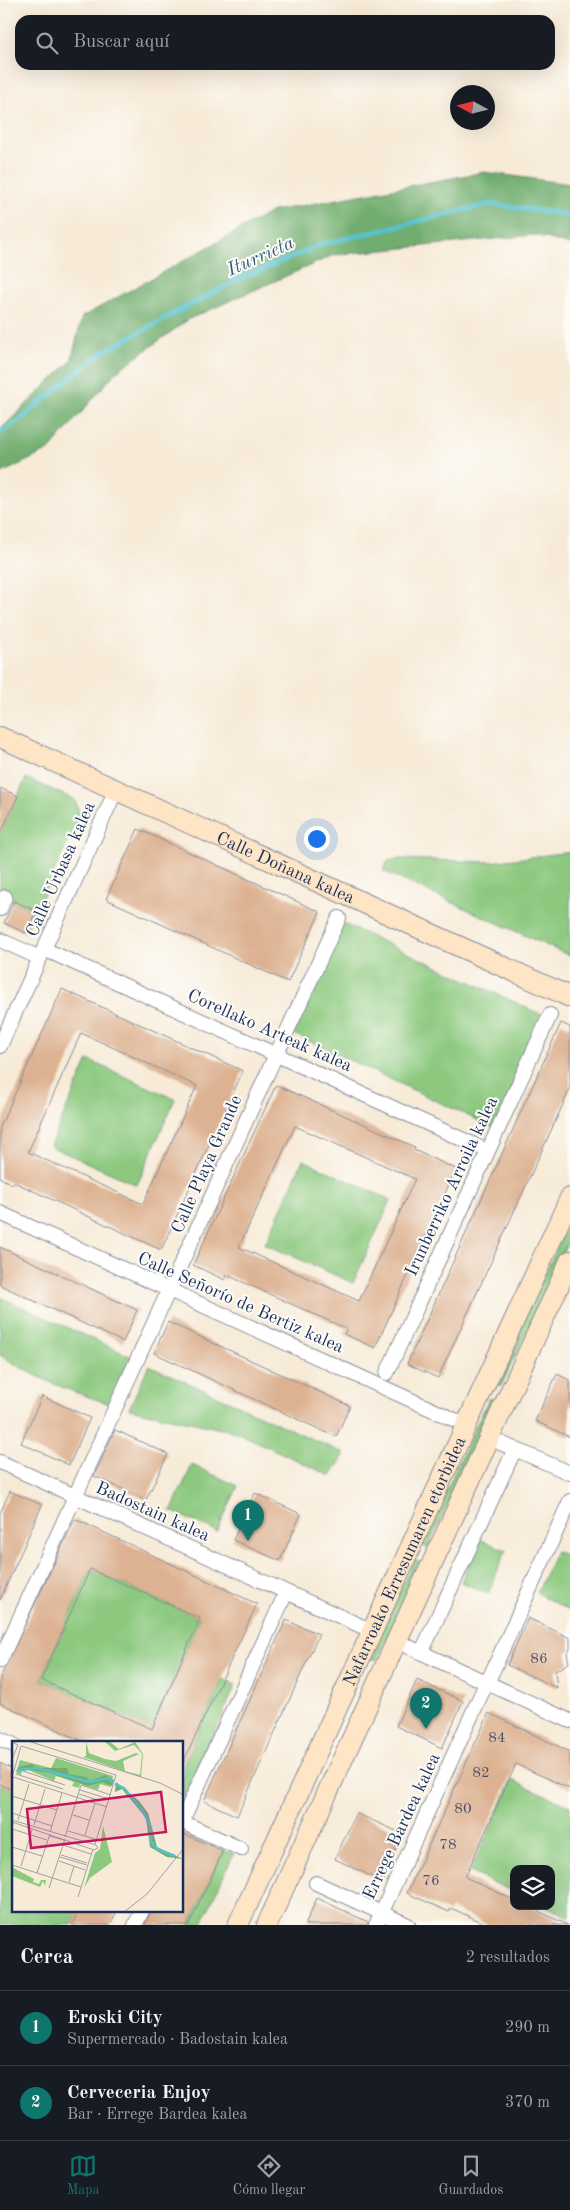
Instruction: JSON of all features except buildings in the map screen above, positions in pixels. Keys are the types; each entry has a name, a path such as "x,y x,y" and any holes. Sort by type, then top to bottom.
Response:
{"street":[{"name":"Calle Doñana kalea","path":"2,743 116,790 570,997"},
{"name":"Calle Urbasa kalea","path":"0,1046 116,790"},
{"name":"Calle Playa Grande","path":"0,1661 339,918"},
{"name":"Corellako Arteak kalea","path":"0,940 42,953 479,1147"},
{"name":"Irunberriko Arroila kalea","path":"387,1373 550,1015"},
{"name":"Nafarroako Erresumaren etorbidea","path":"238,1925 570,1198"},
{"name":"Calle Señorío de Bertiz kalea","path":"0,1213 466,1425"},
{"name":"Nafarroako Erresumaren etorbidea","path":"266,1925 570,1261"},
{"path":"489,1438 570,1473"},
{"path":"424,1649 513,1453"},
{"name":"Badostain kalea","path":"0,1462 372,1631"},
{"name":"Errege Bardea kalea","path":"379,1919 570,1501"},
{"path":"184,1818 284,1597"},
{"path":"396,1641 570,1721"},
{"path":"0,1739 12,1744"},
{"path":"184,1823 241,1849"},
{"path":"316,1883 379,1919 408,1925"},
{"path":"136,1925 142,1912"}],"green space":[{"path":"484,172 570,184 570,245 535,235 334,255 189,319 117,371 49,450 0,474 0,430 71,361 82,317 273,211"},
{"path":"26,778 75,800 80,815 36,911 0,895 0,834"},
{"path":"570,852 570,956 383,871 388,861 400,859 491,862"},
{"path":"342,923 545,1016 494,1128 292,1033"},
{"path":"88,1060 175,1099 137,1185 50,1146"},
{"path":"303,1160 391,1200 353,1283 265,1244"},
{"path":"570,1219 570,1237 501,1386 495,1383"},
{"path":"0,1297 132,1357 111,1404 54,1384 26,1371 0,1355"},
{"path":"149,1365 345,1454 331,1476 236,1432 129,1409"},
{"path":"489,1398 495,1401 428,1548 421,1545"},
{"path":"192,1465 238,1486 217,1532 171,1511"},
{"path":"479,1539 506,1550 488,1594 461,1582"},
{"path":"556,1551 570,1557 570,1611 537,1593"},
{"path":"414,1559 422,1563 377,1660 369,1658"},
{"path":"90,1569 200,1618 152,1729 41,1680"},
{"path":"222,1679 236,1685 184,1800 184,1764"},
{"path":"512,1780 570,1806 570,1917 554,1910 555,1865 510,1865 510,1890 470,1872"},
{"path":"0,1784 12,1790 12,1912 78,1912 72,1925 0,1925"},
{"path":"223,1851 234,1853 201,1925 189,1925"}],"waterway":[{"name":"Iturrieta","path":"0,433 22,418 99,354 237,280 323,244 490,204 570,215"}],"place":[{"name":"Eroski City","path":"248,1541"},
{"name":"Cerveceria Enjoy","path":"426,1729"}]}
